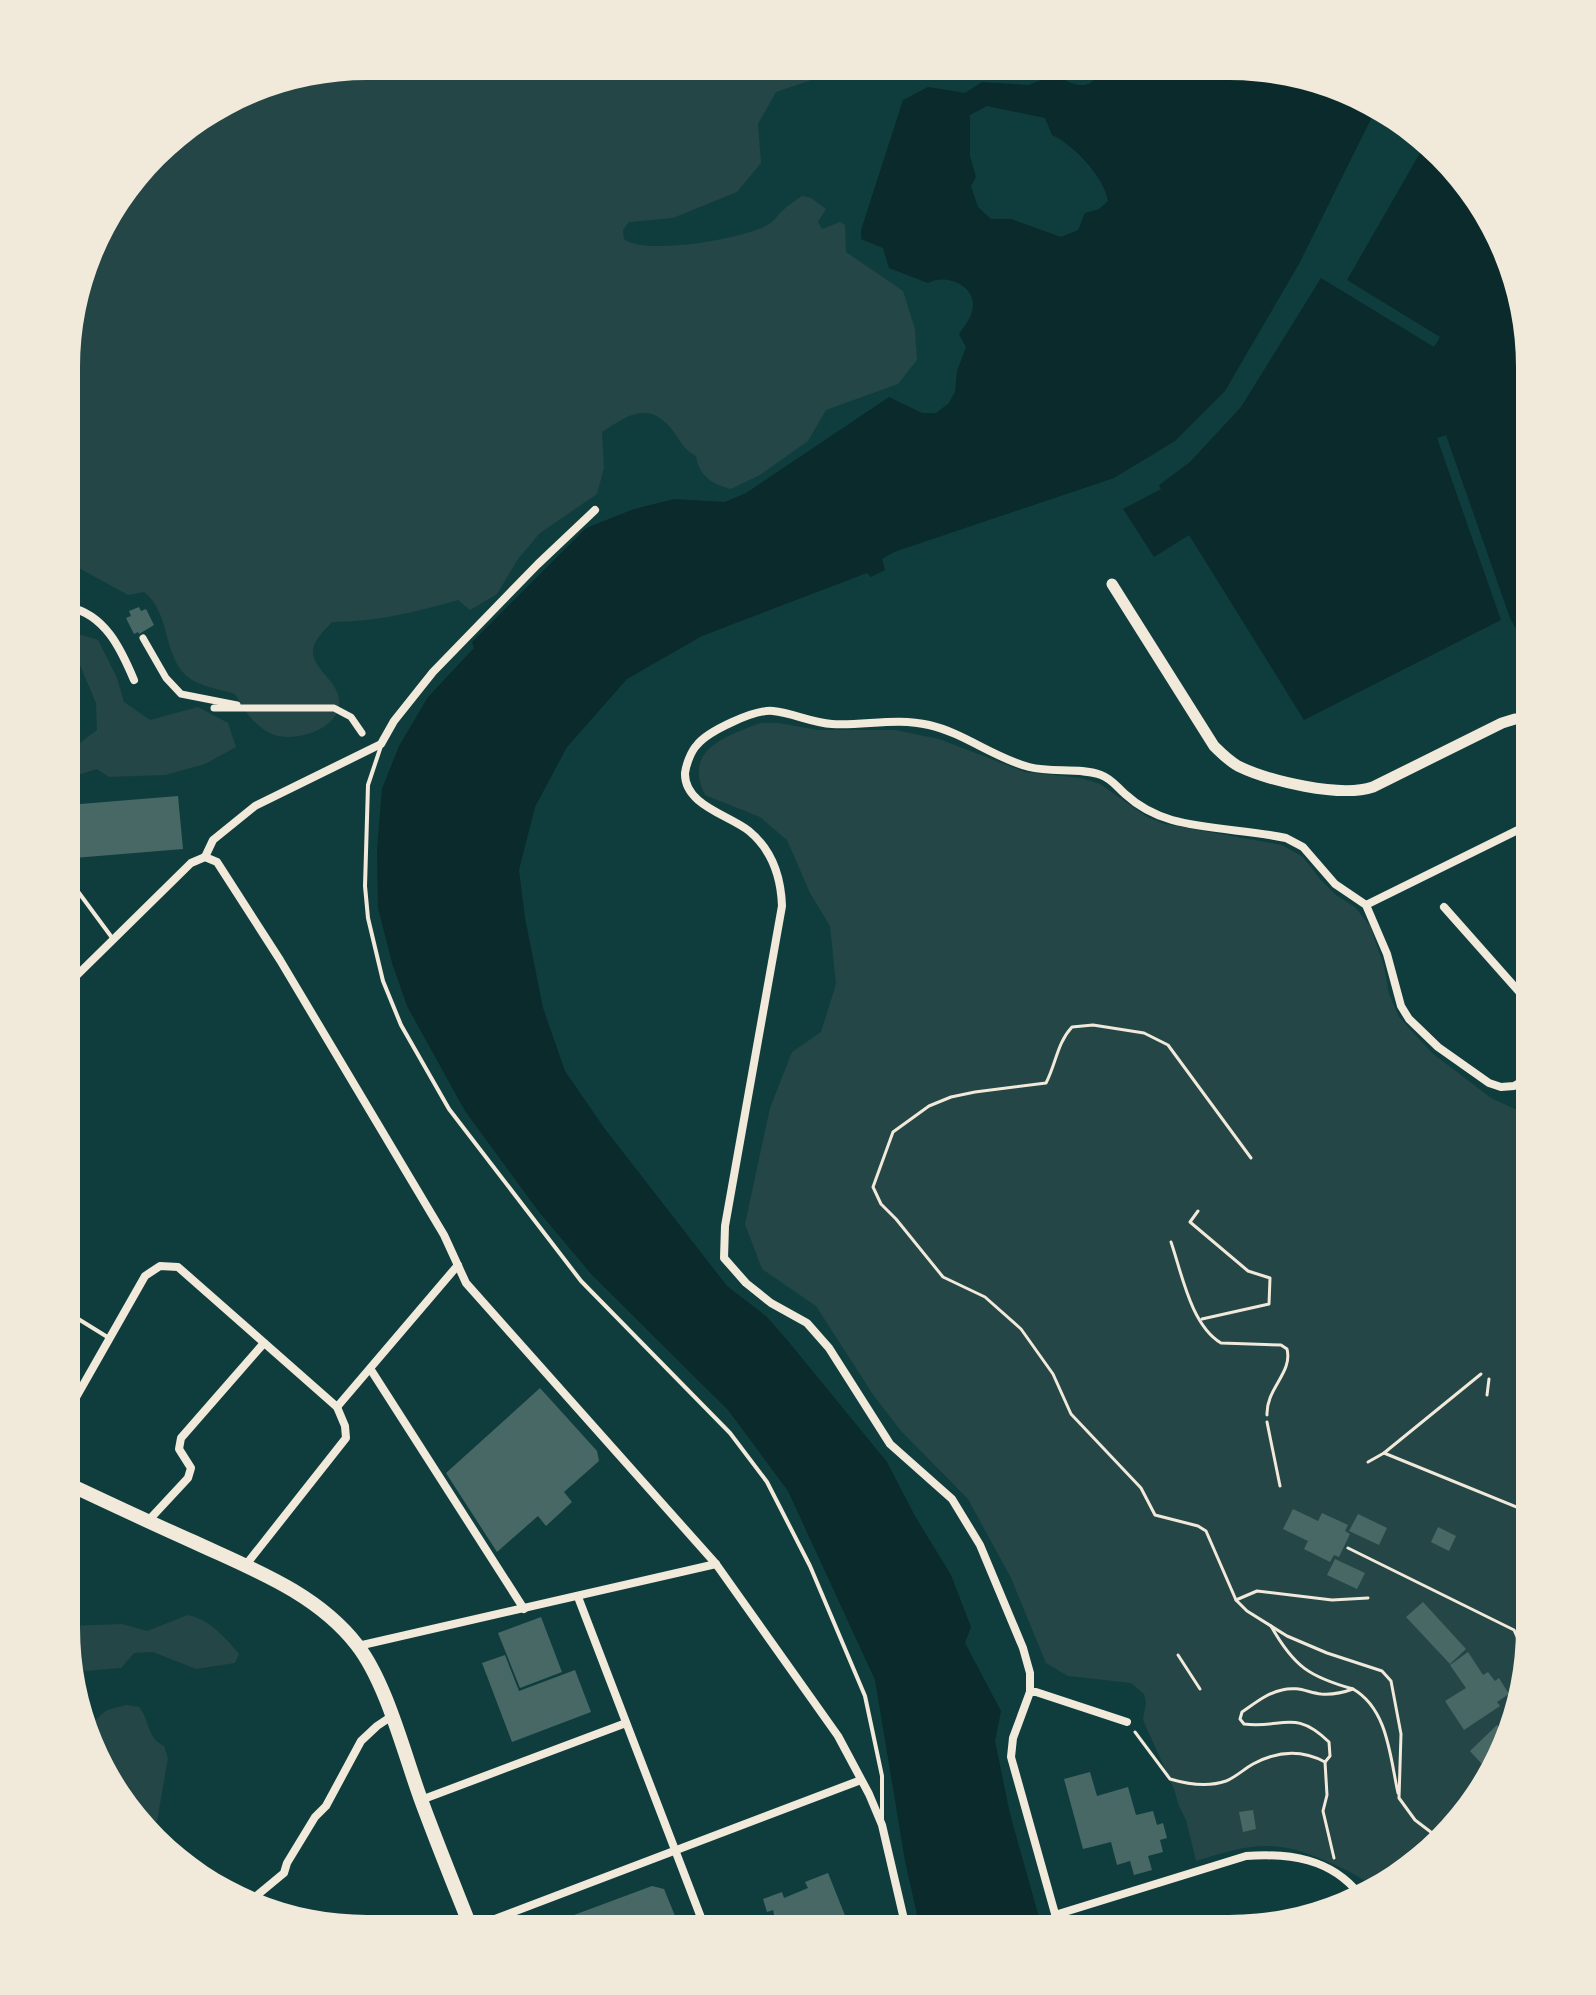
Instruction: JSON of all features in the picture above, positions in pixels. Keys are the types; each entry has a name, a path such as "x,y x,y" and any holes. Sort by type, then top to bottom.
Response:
{"main road":[{"path":"80,1489 301,1595 358,1646 392,1716 466,1915"}],"street":[{"path":"80,972 191,863 205,857 213,840 255,806 381,744 403,709 433,672 595,510"},
{"path":"1112,584 1214,746 1235,764 1248,770 1327,791 1358,792 1516,719"},
{"path":"80,610 101,624 120,647 134,680"},
{"path":"143,638 166,678 181,694 240,707"},
{"path":"214,708 334,708 351,717 362,733"},
{"path":"1352,1887 1338,1874 1309,1860 1290,1856 1246,1856 1055,1915 1011,1757 1013,1738 1030,1692 1030,1673 1026,1656 980,1545 962,1512 938,1486 890,1444 818,1335 807,1323 771,1303 746,1283 724,1258 722,1244 780,921 781,885 764,846 749,831 692,794 685,772 689,759 696,745 759,712 771,710 830,724 905,721 953,733 1005,759 1030,767 1100,775 1147,810 1172,820 1286,838 1303,847 1335,884 1366,905 1387,954 1401,1006 1409,1019 1438,1047 1489,1083 1501,1087 1516,1085"},
{"path":"1366,905 1516,831"},
{"path":"205,857 217,862 226,873 280,960 444,1235 466,1283 716,1564 838,1736 882,1825 903,1915"},
{"path":"1444,907 1516,988"},
{"path":"80,1390 145,1276 151,1270 170,1265 178,1267 337,1407 346,1438 245,1566"},
{"path":"337,1407 458,1265"},
{"path":"148,1521 188,1478 191,1468 179,1449 181,1438 264,1343"},
{"path":"371,1370 524,1609"},
{"path":"358,1646 716,1564"},
{"path":"578,1597 700,1915"},
{"path":"1030,1692 1127,1722"},
{"path":"259,1894 284,1873 315,1817 326,1806 361,1741 392,1716"},
{"path":"421,1800 626,1723"},
{"path":"506,1915 861,1780"}],"lane":[{"path":"381,744 368,785 365,886 374,947 383,981 401,1025 449,1109 581,1281 730,1433 767,1482 810,1566 865,1696 882,1776 882,1825"},
{"path":"80,894 113,939"},
{"path":"80,1320 109,1338"}],"path":[{"path":"1251,1158 1168,1045 1144,1033 1093,1025 1072,1027 1062,1037 1046,1083 951,1097 929,1106 908,1120 893,1132 873,1187 881,1204 943,1277 985,1297 1021,1329 1053,1374 1071,1414 1141,1488 1155,1515 1206,1531 1236,1600 1247,1611 1327,1653 1382,1671 1391,1681 1401,1734 1399,1798"},
{"path":"1198,1211 1190,1222 1248,1271 1270,1278 1269,1304 1200,1319"},
{"path":"1171,1242 1200,1319 1214,1339 1221,1343 1281,1345 1287,1349 1288,1364 1267,1401 1267,1415"},
{"path":"1368,1462 1384,1453 1481,1374"},
{"path":"1487,1395 1489,1379"},
{"path":"1267,1422 1280,1486"},
{"path":"1384,1453 1516,1507"},
{"path":"1348,1548 1514,1630 1516,1634"},
{"path":"1236,1600 1257,1591 1332,1600 1368,1598"},
{"path":"1271,1626 1280,1642 1307,1673 1366,1696 1381,1722 1399,1798 1415,1820 1431,1832"},
{"path":"1178,1655 1200,1689"},
{"path":"1338,1874 1323,1811 1328,1784 1325,1762 1330,1756 1331,1747 1316,1729 1294,1721 1244,1724 1240,1719 1242,1712 1269,1694 1283,1689 1337,1694 1353,1689"},
{"path":"1127,1722 1145,1743 1160,1769 1175,1781 1213,1784 1226,1781 1264,1759 1293,1752 1311,1754 1325,1762"}],"shaded area":[{"path":"811,80 776,92 758,124 761,163 737,192 673,218 629,222 623,230 624,239 652,246 719,240 757,230 771,223 802,196 811,198 826,209 818,222 822,229 840,222 845,225 846,252 903,291 915,329 917,360 898,384 826,410 808,441 760,475 731,489 708,478 700,469 696,456 684,447 670,427 653,414 636,414 619,421 602,432 604,468 597,494 540,533 518,559 497,594 470,610 458,600 396,616 332,622 317,640 313,652 318,666 336,690 339,706 330,722 312,733 290,737 272,734 255,722 235,694 192,680 176,661 153,602 144,592 128,595 80,569 82,330 95,275 118,224 151,178 192,139 224,118 257,102 330,82"},
{"path":"1041,80 1066,80 1081,85 1092,82 1266,82 1321,95 1372,118 1299,264 1225,391 1175,441 1114,478 894,552 882,559 885,570 871,577 867,573 702,636 627,679 567,747 535,807 519,870 543,1008 565,1071 605,1129 727,1286 766,1316 887,1462 951,1575 971,1627 965,1643 1001,1711 995,1741 1010,1814 1038,1915 917,1915 875,1680 788,1491 728,1410 592,1275 539,1212 465,1111 407,1006 378,908 377,850 382,789 399,746 428,697 474,648 472,642 586,528 634,509 674,499 725,502 746,493 889,397 922,413 936,413 949,403 955,392 957,371 966,347 959,334 972,312 973,304 968,291 956,282 934,280 928,283 889,268 883,248 861,239 861,230 903,100 928,87 965,93 982,82 1029,85","holes":["987,106 1045,118 1052,135 1087,163 1101,182 1108,201 1099,209 1085,213 1078,230 1061,237 1011,219 991,219 978,207 971,186 976,177 970,156 970,115"]},
{"path":"1420,153 1457,192 1478,224 1501,275 1514,330 1516,629 1446,435 1437,438 1501,620 1304,720 1189,535 1154,557 1123,509 1161,489 1159,485 1190,462 1241,407 1321,278 1434,347 1440,337 1347,280"},
{"path":"80,635 98,640 117,678 124,702 150,720 198,707 228,723 236,747 205,764 165,775 109,777 97,769 80,774 80,743 97,730 96,703 80,665"},
{"path":"760,723 818,730 895,730 939,739 1025,772 1081,778 1100,784 1147,817 1165,824 1282,845 1303,857 1320,879 1336,895 1355,907 1370,926 1384,966 1389,994 1399,1017 1432,1053 1491,1098 1516,1110 1514,1665 1501,1720 1468,1787 1432,1831 1404,1856 1372,1877 1364,1881 1333,1864 1280,1847 1250,1847 1196,1861 1186,1820 1143,1720 1144,1694 1131,1683 1068,1676 1046,1663 1011,1578 968,1499 902,1432 874,1396 816,1306 762,1269 745,1224 770,1108 792,1052 821,1032 836,984 830,926 810,893 787,840 760,817 705,795 699,766 711,747"},
{"path":"188,1615 210,1625 239,1654 235,1663 196,1669 153,1652 134,1653 121,1668 83,1671 80,1626 122,1624 147,1631"},
{"path":"126,1705 139,1707 154,1738 164,1746 168,1758 157,1821 128,1787 102,1738 95,1720 107,1710"}],"building":[{"path":"139,607 141,611 146,609 154,625 134,634 126,618 131,616 129,611"},
{"path":"178,796 183,849 80,858 80,804"},
{"path":"540,1388 597,1451 599,1461 564,1492 572,1502 546,1526 538,1516 497,1552 446,1473"},
{"path":"1293,1509 1318,1521 1322,1513 1348,1525 1345,1531 1350,1534 1339,1557 1334,1555 1330,1562 1304,1549 1308,1541 1283,1529"},
{"path":"1358,1514 1387,1528 1379,1545 1349,1531"},
{"path":"1438,1527 1456,1536 1449,1551 1431,1542"},
{"path":"1335,1559 1365,1573 1357,1589 1327,1575"},
{"path":"1423,1602 1466,1649 1450,1664 1406,1617"},
{"path":"541,1617 562,1672 520,1688 498,1633"},
{"path":"1468,1652 1483,1675 1488,1672 1495,1681 1499,1678 1508,1693 1497,1702 1500,1706 1464,1730 1445,1701 1466,1688 1450,1665"},
{"path":"505,1655 519,1691 575,1670 591,1712 512,1742 482,1663"},
{"path":"1497,1725 1498,1727 1482,1764 1470,1751"},
{"path":"1090,1772 1097,1796 1128,1787 1136,1815 1153,1811 1157,1825 1163,1823 1167,1838 1160,1840 1163,1852 1148,1856 1152,1870 1134,1875 1130,1861 1117,1865 1111,1842 1083,1849 1064,1779"},
{"path":"1253,1810 1256,1829 1243,1832 1239,1812"},
{"path":"828,1873 845,1915 774,1915 773,1910 767,1912 763,1899 782,1892 784,1898 808,1888 805,1882"},
{"path":"652,1886 664,1889 675,1915 574,1915"}]}
